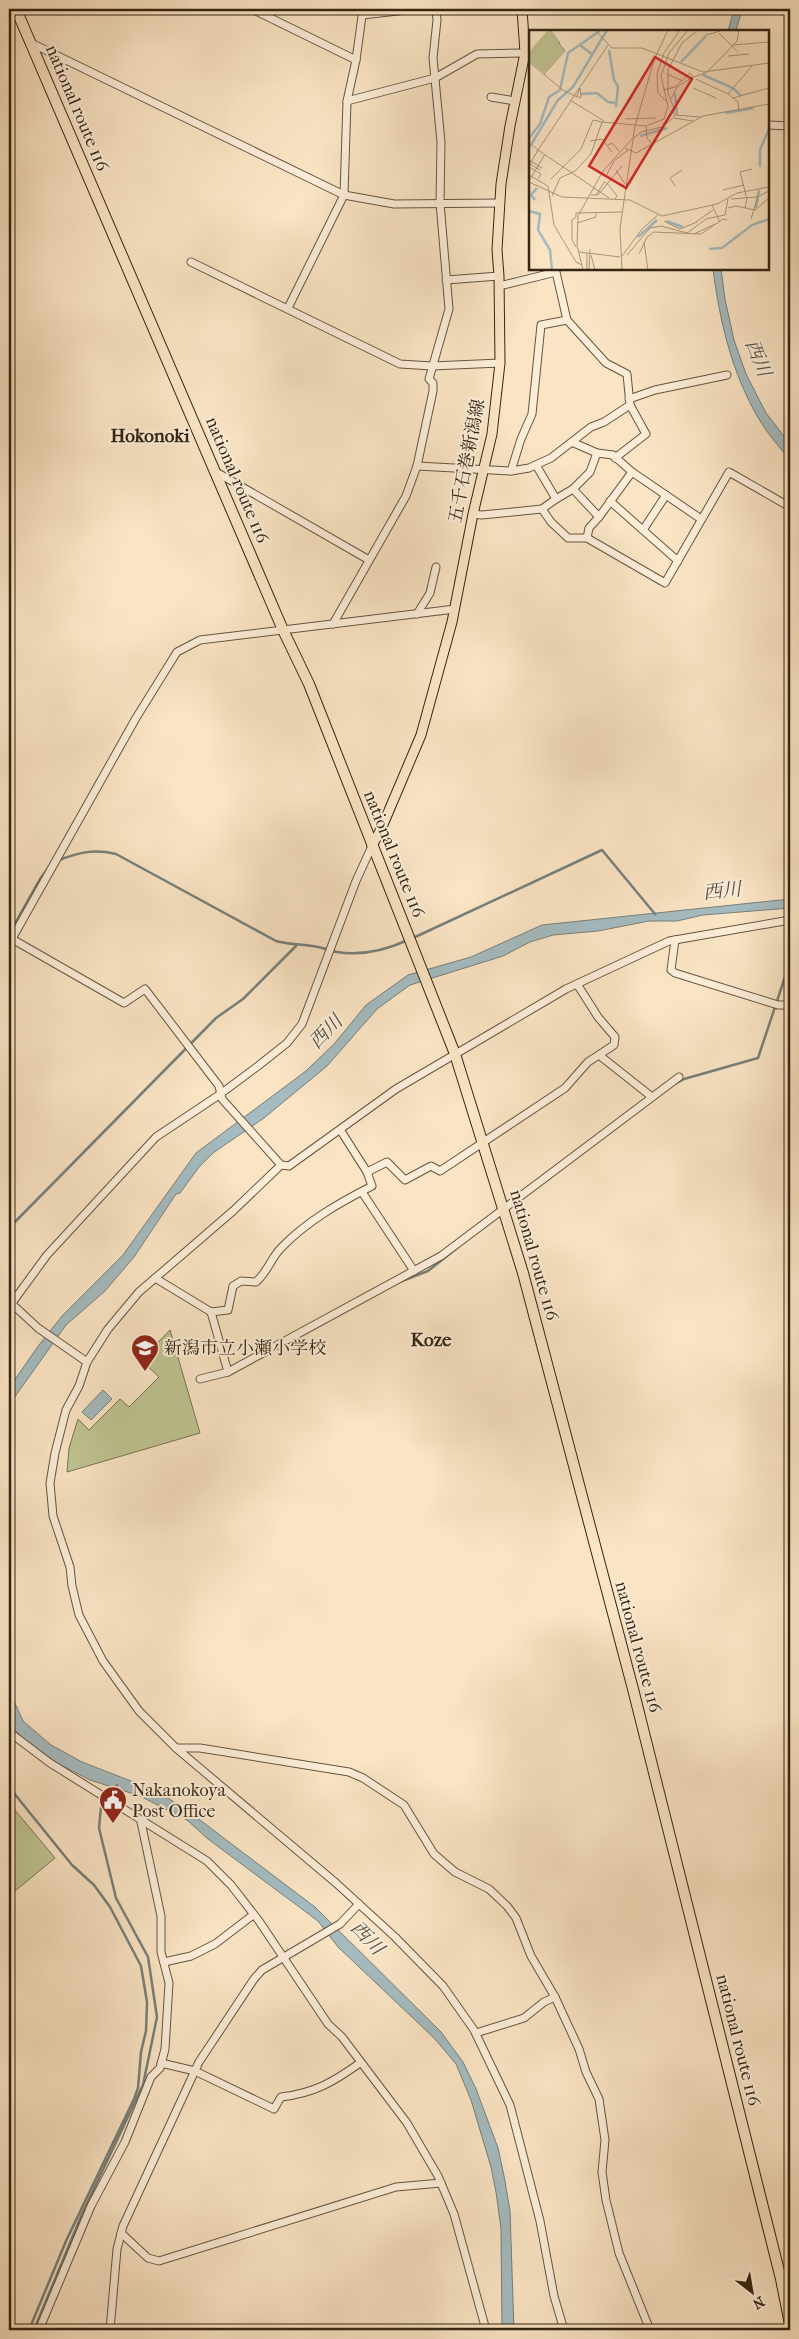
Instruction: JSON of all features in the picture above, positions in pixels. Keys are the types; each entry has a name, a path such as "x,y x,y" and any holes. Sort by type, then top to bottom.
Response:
{"highway":[{"name":"national route 116","path":"16,9 283,630 308,684 455,1054 504,1209 553,1381 670,1834 780,2273 790,2324"}],"main road":[{"name":"五千石巻新潟線","path":"372,846 382,827 420,735 455,609 473,514 492,434 500,363 497,250 500,203 515,100 525,53 522,9"}],"street":[{"path":"252,9 356,60"},
{"path":"288,308 344,195 348,101 356,60 362,12 416,9"},
{"path":"333,624 406,496 417,466 433,391 433,383 429,379 449,309 440,203 441,142 433,58 437,20 436,9"},
{"path":"31,43 344,195 394,204 500,203"},
{"path":"348,101 435,78 477,54 525,53"},
{"path":"491,97 515,100"},
{"path":"769,125 790,126"},
{"path":"191,262 400,364 432,366 500,363"},
{"path":"499,286 556,272 567,320 606,363 627,374 630,402 646,434 615,458"},
{"path":"446,280 499,276"},
{"path":"511,472 521,439 532,414 541,325 567,320"},
{"path":"417,466 511,472 536,465 574,443 591,427 604,422 630,402 655,390 727,374"},
{"path":"574,443 597,454 615,458 632,472 701,519"},
{"path":"473,514 482,515 542,509 573,489 590,472 597,454"},
{"path":"536,465 556,499"},
{"path":"216,472 370,560"},
{"path":"587,538 589,528 632,472"},
{"path":"542,509 551,522 568,538 587,538 665,583 729,472 790,507"},
{"path":"573,489 599,517"},
{"path":"643,530 666,495"},
{"path":"610,502 678,560"},
{"path":"417,614 430,593 436,567"},
{"path":"455,609 200,640 177,652 136,718 10,942 124,1003 145,989 219,1086 220,1095 234,1113 281,1165 289,1166 396,1090 577,984 642,953 675,940 790,920"},
{"path":"87,1362 64,1347 10,1305 47,1255 139,1153 156,1137 220,1095 287,1042 302,1024 356,881 372,846"},
{"path":"675,940 670,970 778,1005 790,1005"},
{"path":"367,1172 387,1162 405,1180 431,1166 440,1171 565,1088 588,1062 614,1045 615,1037 598,1017 577,984"},
{"path":"598,1055 652,1097"},
{"path":"200,1379 228,1372 446,1252 679,1077"},
{"path":"155,1278 211,1312 228,1310 233,1286 241,1281 256,1282 261,1278 276,1253 298,1231 372,1186 367,1172 340,1130"},
{"path":"281,1165 233,1211 140,1292 108,1329 87,1362 79,1386 66,1410 55,1453 50,1483 53,1516 70,1567 75,1600 85,1628 104,1661 139,1712 176,1748 359,1904 443,1986 476,2033 510,2105 540,2221 554,2296 564,2330"},
{"path":"362,1192 414,1271"},
{"path":"211,1312 228,1372"},
{"path":"9,1732 50,1763 141,1822 207,1861 231,1884 283,1956 328,2024 342,2037 407,2122 441,2184 461,2237 486,2330"},
{"path":"176,1748 200,1748 350,1772 404,1806 434,1854 455,1872 489,1889 508,1906 516,1918 531,1956 556,1997 580,2049 586,2072 600,2099 606,2140 602,2172 606,2200 619,2253 650,2330"},
{"path":"39,2330 91,2206 125,2142 151,2077 160,2068 165,2049 169,1983 161,1952 161,1916 141,1822"},
{"path":"110,2330 117,2249 121,2233 131,2206 195,2071 254,1979 262,1970 340,1924 359,1904"},
{"path":"164,1962 191,1956 216,1944 253,1915"},
{"path":"476,2033 524,2018 544,2002 556,1997"},
{"path":"161,2063 195,2071 274,2109 282,2097 305,2094 332,2083 360,2063"},
{"path":"121,2233 148,2258 159,2261 396,2186 441,2184"}],"green space":[{"path":"170,1330 200,1433 67,1472 69,1448 78,1419 89,1430 120,1399 129,1407 159,1377 141,1360"},
{"path":"9,1803 55,1858 9,1896"}],"water":[{"path":"734,9 742,9 736,30 728,30"},
{"path":"713,270 721,270 734,340 746,374 766,413 790,444 790,460 769,434 745,393 730,352 720,311"},
{"path":"790,899 790,908 703,915 677,921 649,921 598,931 553,935 530,942 503,956 410,985 377,1009 327,1066 264,1118 213,1153 199,1167 180,1193 176,1194 134,1257 105,1291 66,1325 9,1405 9,1388 39,1345 62,1316 123,1255 196,1153 306,1071 335,1043 366,1005 408,975 471,957 542,925"},
{"path":"103,1390 112,1399 91,1420 82,1412"},
{"path":"9,1690 23,1721 51,1745 82,1762 159,1792 196,1817 315,1907 441,2032 463,2062 476,2089 498,2148 510,2211 514,2330 502,2330 501,2229 491,2167 471,2100 456,2064 435,2039 338,1947 318,1921 208,1839 187,1820 140,1796 90,1780 57,1763 24,1739 9,1724"}],"waterway":[{"path":"413,938 602,850 655,914"},
{"path":"59,860 87,852 116,854 276,941 318,947 337,952 364,953 391,947 408,940"},
{"path":"9,934 40,879 52,863"},
{"path":"9,1228 216,1018 243,999 296,946"},
{"path":"675,1084 684,1079 758,1058 790,962"},
{"path":"402,1281 428,1271 457,1248"},
{"path":"34,2330 82,2214 143,2085 157,2017 148,1957 116,1898 99,1828 101,1807 117,1785"},
{"path":"9,1787 72,1865 94,1885 110,1907 141,1966 147,2002 146,2031 141,2052 138,2088 66,2241 29,2330"}],"place":[{"name":"新潟市立小瀬小学校","path":"145,1372"},
{"name":"Nakanokoya Post Office","path":"113,1824"}],"district":[{"name":"Hokonoki","path":"150,436"},
{"name":"Koze","path":"431,1340"}],"water label":[{"name":"西川","path":"758,358"},
{"name":"西川","path":"722,891"},
{"name":"西川","path":"326,1032"},
{"name":"西川","path":"367,1938"}]}
